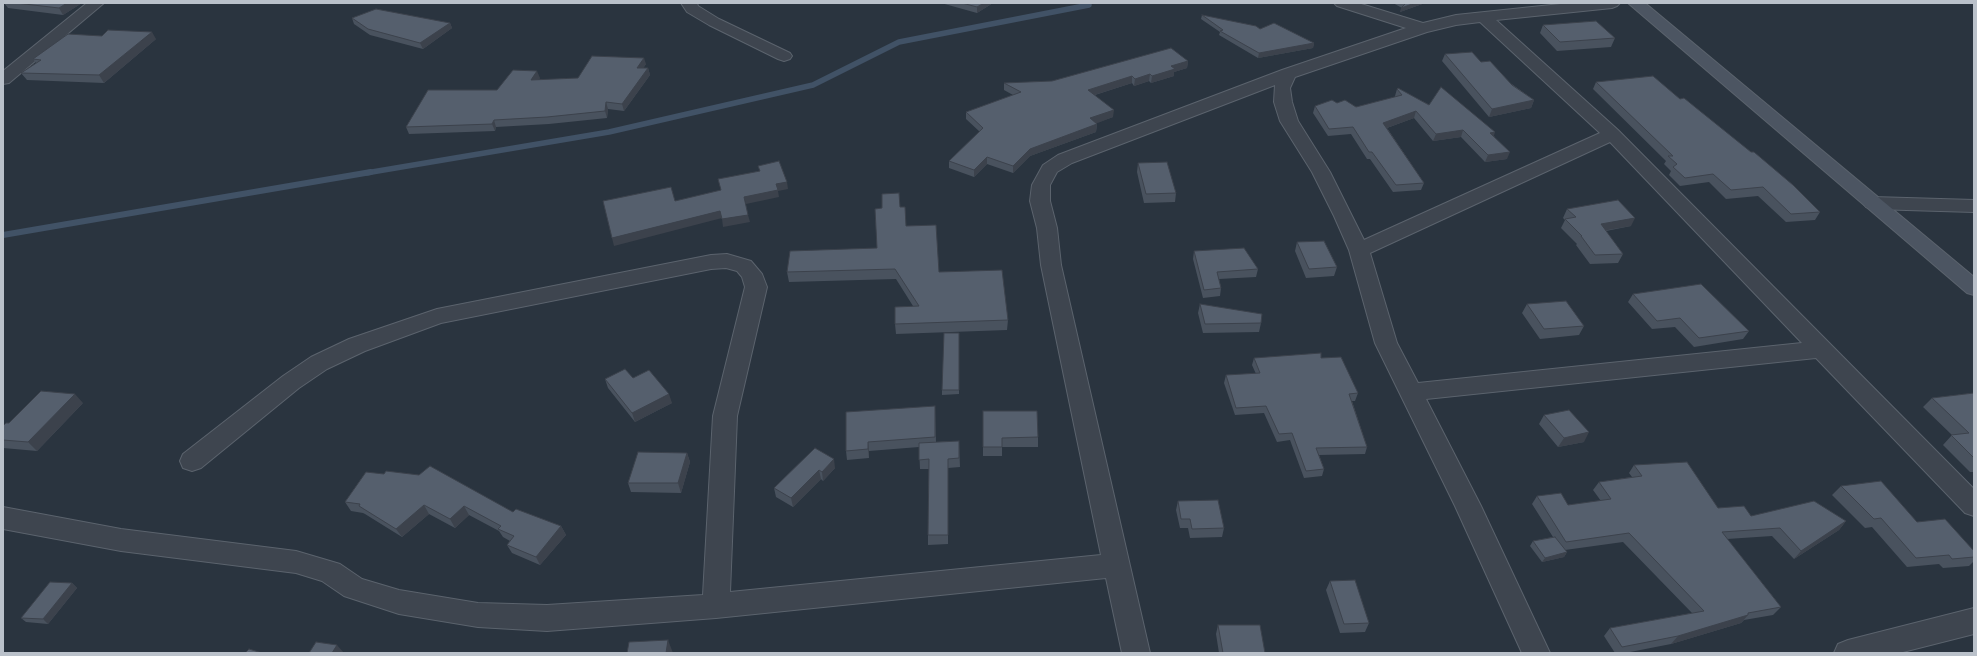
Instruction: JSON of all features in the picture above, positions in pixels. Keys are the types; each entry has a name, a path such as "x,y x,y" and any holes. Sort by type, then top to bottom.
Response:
{"street":[{"path":"3,79 96,3"},
{"path":"689,3 692,9 714,22 784,56"},
{"path":"1342,3 1422,28"},
{"path":"1136,653 1118,565 1051,265 1047,228 1040,201 1041,185 1050,169 1065,159 1288,74 1422,28 1456,20 1612,3"},
{"path":"1636,3 1974,288"},
{"path":"1485,18 1612,134 1974,506"},
{"path":"1288,74 1282,88 1283,102 1289,121 1321,172 1359,250 1386,343 1468,506 1536,653"},
{"path":"1359,250 1612,134"},
{"path":"1873,203 1974,206"},
{"path":"192,461 291,382 318,363 357,345 437,316 711,262 727,261 738,264 744,266 752,274 756,287 725,416 716,606"},
{"path":"1411,392 1821,349"},
{"path":"4,520 121,540 296,562 330,572 354,588 399,602 478,615 547,618 716,606 1118,565"},
{"path":"1848,653 1974,621"}],"building":[{"path":"16,3 67,3 59,8"},
{"path":"962,3 984,3 977,7"},
{"path":"1402,3 1415,3 1401,8 1405,4"},
{"path":"376,9 450,23 420,43 368,29 352,18"},
{"path":"1202,15 1256,26 1260,29 1274,23 1314,43 1259,53 1220,31 1223,30"},
{"path":"1596,21 1615,38 1560,42 1543,25"},
{"path":"108,30 152,32 99,75 21,73 41,60 33,59 68,34 102,36"},
{"path":"1171,48 1188,61 1171,66 1175,69 1152,76 1150,74 1135,79 1132,76 1088,90 1114,110 1090,118 1097,124 1030,149 1013,166 987,157 974,170 949,161 983,128 966,112 1021,92 1004,83 1052,81"},
{"path":"1472,52 1481,62 1490,61 1512,85 1534,100 1492,109 1445,54"},
{"path":"592,56 644,58 637,68 648,68 622,104 606,102 605,111 547,117 494,120 492,124 406,127 428,90 497,90 513,70 537,71 531,80 578,78"},
{"path":"1653,76 1680,99 1684,98 1751,152 1754,152 1793,185 1820,212 1791,214 1763,187 1731,190 1713,174 1685,178 1673,167 1677,164 1668,156 1673,156 1596,82"},
{"path":"1441,87 1495,132 1490,133 1510,152 1488,155 1463,130 1436,134 1416,111 1383,123 1424,183 1396,185 1372,152 1369,152 1353,127 1329,129 1315,106 1332,100 1337,103 1345,100 1356,107 1402,95 1397,89 1398,88 1429,105"},
{"path":"779,161 787,182 776,184 778,190 744,197 748,215 722,219 720,211 612,238 603,201 671,187 675,201 721,190 718,179 760,171 758,166"},
{"path":"1167,162 1176,193 1146,194 1138,163"},
{"path":"899,193 900,207 905,207 906,226 936,225 939,272 1002,270 1008,320 895,324 895,307 919,306 895,269 787,272 790,251 877,248 875,209 882,208 882,194"},
{"path":"1618,200 1635,218 1601,224 1623,254 1595,255 1582,236 1565,219 1576,217 1567,209"},
{"path":"1324,241 1337,267 1309,269 1297,242"},
{"path":"1244,248 1258,269 1217,272 1221,288 1204,290 1194,251"},
{"path":"1701,284 1749,331 1699,338 1680,318 1657,321 1633,294"},
{"path":"1566,301 1584,326 1544,329 1527,304"},
{"path":"1200,304 1262,314 1261,323 1205,324"},
{"path":"944,333 959,333 959,390 942,390"},
{"path":"1321,353 1321,358 1341,357 1358,393 1349,394 1367,447 1316,448 1324,469 1306,471 1292,433 1279,434 1266,406 1236,408 1226,375 1260,373 1254,358"},
{"path":"625,369 633,378 649,370 669,394 632,413 605,379"},
{"path":"41,391 75,394 28,442 3,440 3,426 6,423 9,423"},
{"path":"1974,393 1974,458 1951,435 1969,433 1932,398"},
{"path":"935,406 935,437 868,442 868,449 846,451 846,412"},
{"path":"1569,410 1589,432 1564,438 1544,415"},
{"path":"983,411 1037,411 1038,437 1002,438 1002,447 983,447"},
{"path":"959,441 959,458 948,459 948,535 928,535 929,459 919,460 919,443"},
{"path":"815,448 834,459 822,472 819,470 791,498 774,488"},
{"path":"638,452 687,453 678,483 628,483"},
{"path":"1687,462 1718,508 1744,506 1751,516 1814,501 1846,521 1801,551 1780,528 1722,532 1781,607 1748,613 1748,615 1678,636 1622,647 1610,628 1704,611 1629,533 1566,542 1537,496 1561,493 1568,505 1611,499 1599,482 1642,476 1634,465"},
{"path":"430,466 513,512 516,509 561,526 536,557 507,545 514,536 498,529 501,526 464,506 450,519 424,505 396,529 359,506 360,504 345,502 366,472 384,474 386,471 419,475"},
{"path":"1881,481 1917,522 1945,519 1974,551 1974,557 1952,559 1949,555 1916,558 1881,518 1874,519 1841,486"},
{"path":"1218,500 1224,528 1192,529 1190,519 1181,519 1178,501"},
{"path":"1555,537 1567,552 1545,558 1533,541"},
{"path":"1355,580 1369,623 1344,624 1330,581"},
{"path":"50,582 72,583 43,619 21,618"},
{"path":"1218,625 1260,625 1265,653 1223,653"},
{"path":"668,640 666,653 627,653 629,642"},
{"path":"316,642 337,645 332,653 309,653"},
{"path":"249,649 262,653 245,653"}],"waterway":[{"path":"366,173 609,132 813,85 899,42 1089,5 1088,3"},
{"path":"3,235 371,172"}]}
